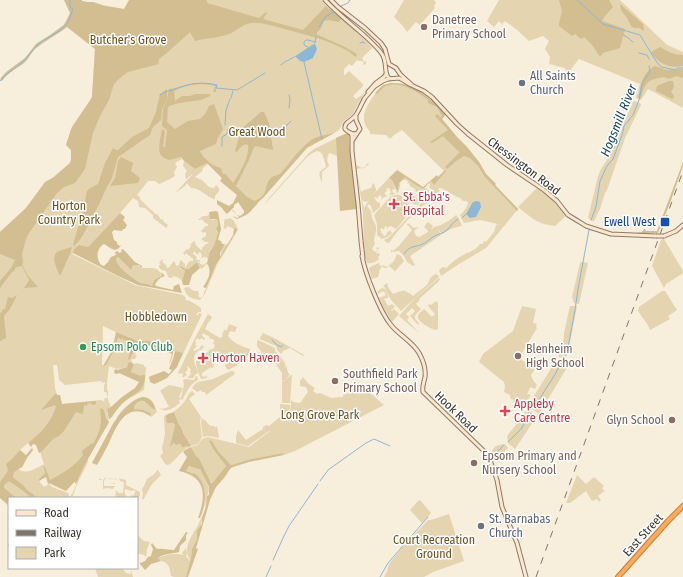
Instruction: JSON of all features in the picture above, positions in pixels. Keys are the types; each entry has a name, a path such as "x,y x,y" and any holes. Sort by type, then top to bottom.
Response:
{"highway":[{"name":"East Street","path":"618,577 683,506"}],"main road":[{"path":"325,0 365,35 385,58 386,72 384,78 372,86 356,114 345,124 345,128 351,133 357,133"},
{"name":"Chessington Road","path":"331,0 378,39 385,49 388,62 392,67 396,68 398,72 412,85"},
{"path":"386,72 392,67"},
{"name":"Chessington Road","path":"386,72 387,77 401,79 430,96 468,134 508,165 544,190 557,201 568,214 586,226 612,234 664,236 676,231 683,225"},
{"path":"364,99 376,86 385,80 394,79 398,76 398,72"},
{"path":"352,141 360,129 356,120 356,114"},
{"path":"348,122 354,122 358,126"},
{"name":"Hook Road","path":"351,133 362,256 374,292 388,320 394,328 416,348 422,358 425,371 425,378 422,387 423,392 487,454 497,480 502,507 517,543 526,577"}],"green space":[{"name":"Butcher's Grove","path":"64,0 82,0 104,6 124,9 129,0 207,0 207,3 259,18 266,12 267,13 263,19 303,30 326,6 356,30 356,32 341,19 339,22 328,20 324,21 316,34 357,54 356,57 349,51 338,46 306,35 266,24 251,23 229,34 195,41 190,32 159,59 159,64 128,72 114,84 109,100 93,133 85,169 75,183 64,187 57,193 26,239 22,254 22,264 28,276 38,287 24,288 29,280 22,266 16,267 0,288 0,281 11,268 15,260 0,254 0,232 26,208 45,182 54,177 70,163 71,150 66,145 72,127 92,97 95,49 67,27 36,48 24,63 9,73 2,81 0,79 6,72 25,58 36,44 65,24 70,13"},
{"path":"78,0 124,9 131,0 321,0 327,7 356,31 372,48 362,58 364,62 366,61 365,65 362,61 357,60 352,66 349,64 344,69 344,75 349,71 363,84 363,86 353,96 356,99 362,95 367,88 352,115 344,121 339,130 303,151 256,206 222,178 208,164 203,168 202,172 195,177 202,180 209,187 214,188 216,185 219,188 215,199 195,188 191,188 187,183 175,193 192,175 186,179 185,174 187,171 183,166 184,161 195,169 207,162 181,157 182,159 175,163 177,167 174,172 175,176 159,184 155,181 148,181 137,195 155,214 157,214 160,219 168,225 166,228 153,218 153,215 145,208 139,207 138,201 133,198 86,249 72,254 135,285 183,295 186,298 185,300 201,308 201,312 198,312 196,315 199,313 202,314 181,358 182,353 162,349 144,343 142,346 138,345 135,355 137,356 135,359 131,360 133,363 121,369 109,366 107,390 108,391 108,398 108,400 111,407 107,409 107,411 109,422 88,459 72,497 71,497 71,494 76,486 76,483 74,482 66,491 50,484 38,445 29,442 20,450 27,457 23,466 18,469 28,471 43,465 45,473 38,480 44,487 49,484 52,487 68,493 70,497 8,498 0,495 0,232 24,210 51,179 70,163 71,150 66,145 71,129 92,97 95,49 64,24","holes":["103,326 137,342 129,361 128,358 133,343 118,338 115,349 104,365 102,365","53,365 57,365 59,380 65,385 101,381 102,383 105,382 104,392 106,392 108,398 105,398 105,402 101,400 62,404 60,395 57,395 55,388"]},
{"path":"404,0 434,0 436,3 434,6 435,8 420,25 416,22 407,32 394,17"},
{"path":"499,0 620,0 667,45 683,52 683,108 648,89 641,100 636,98 640,84 579,59 567,74 565,68 549,64 550,57 545,49 549,41 543,36 529,41 505,21 502,24 499,21 494,27 487,21"},
{"path":"559,0 609,0 613,7 602,21 625,29 620,48 603,53 600,57 592,45 584,37 581,39 575,34 572,36 559,26 562,11"},
{"path":"620,4 643,24 644,31 631,26 621,10"},
{"path":"660,47 671,53 683,55 683,66 673,67 660,62 651,52"},
{"path":"655,66 666,70 683,69 683,78 676,76 669,79 663,77 651,80 646,84 641,98 638,98 641,83 647,72"},
{"path":"673,81 674,87 671,92 674,98 672,99 656,91 657,86"},
{"name":"Great Wood","path":"193,83 216,85 216,92 213,92 215,86 200,84 185,86 174,91 175,101 182,96 211,94 210,96 201,100 169,106 167,122 175,129 188,121 200,119 205,114 209,106 214,104 223,129 216,144 200,151 209,162 214,166 221,168 223,174 226,174 233,183 244,165 248,150 248,145 245,145 242,146 237,152 235,151 241,129 261,112 264,112 269,123 273,150 256,146 254,147 236,186 246,196 254,201 262,196 271,178 280,174 298,152 312,139 334,133 307,148 252,210 246,215 237,219 232,216 238,218 239,217 237,215 240,216 244,213 238,202 227,214 217,204 217,200 229,206 233,203 237,195 220,181 222,178 207,163 195,169 181,157 169,160 165,159 159,150 162,129 165,132 163,147 165,147 167,131 162,126 163,108 167,100 169,89"},
{"path":"399,83 410,86 427,96 446,114 442,119 467,147 486,174 496,184 495,185 518,209 517,211 485,177 478,166 470,158 464,156 447,169 445,167 460,152 443,136 432,143 430,142 448,130 435,116 437,114 440,117 442,116 437,107 428,103 428,100 419,94 403,86 392,85 384,87 377,94 375,93 383,85"},
{"path":"395,84 423,94 446,114 442,119 467,147 486,174 496,184 495,185 518,209 486,248 441,276 439,270 443,267 446,268 445,270 458,258 474,250 480,244 483,244 484,241 486,242 498,224 480,220 464,223 460,215 467,207 468,202 461,200 462,199 446,190 442,192 441,190 443,191 444,189 439,188 439,194 436,194 435,199 440,201 433,199 422,206 409,218 390,242 387,243 384,240 396,230 432,192 432,189 429,188 429,183 431,181 434,184 445,172 402,130 390,139 386,135 370,134 364,120 368,104 380,90"},
{"path":"167,89 167,99 162,109 161,120 153,127 150,135 118,157 112,178 87,228 74,246 73,245 87,191 98,184 105,163 113,148 118,150 132,137 149,128 156,112 160,94"},
{"path":"635,101 641,105 625,138 600,209 594,221 592,221 588,218 598,176 611,154 633,102"},
{"path":"345,134 349,134 352,172 340,211 338,156 329,153 327,159 329,166 322,172 322,182 320,173 321,170 326,167 321,152 318,151 307,157 264,205 309,153 314,149"},
{"path":"349,134 357,209 340,211 336,138"},
{"path":"121,157 133,163 131,171 140,178 138,183 110,186 115,178 118,161"},
{"path":"683,162 683,166 670,203 658,233 635,233 642,232 644,229 646,231 657,231"},
{"path":"368,163 369,164 364,168 356,169 361,192 371,188 373,183 376,191 372,196 389,178 392,180 396,191 395,189 392,190 395,194 390,195 390,189 388,188 384,193 387,197 381,199 382,197 380,195 378,199 374,197 377,202 380,203 380,207 373,213 371,206 369,204 367,206 371,211 372,218 376,226 374,240 375,244 372,249 375,252 378,250 376,253 378,254 378,252 380,255 378,260 370,263 367,263 365,255 363,242 362,205 355,169 357,165 363,168","holes":["370,198 364,208 362,200 365,202"]},
{"path":"397,170 423,187 437,175 438,177 445,170 446,171 434,185 431,181 423,189 405,177 399,183 397,191 392,180 389,178"},
{"path":"405,176 423,189 424,187 429,190 429,193 428,192 424,196 421,201 420,199 423,196 420,196 422,195 419,191 414,192 416,190 410,186 409,183 407,184 407,180 403,180 400,183 398,193 396,191 398,190 399,183"},
{"path":"538,187 567,215 555,226 539,222 518,207"},
{"path":"414,193 414,196 418,199 420,197 416,202 420,202 417,205 409,202 406,198"},
{"path":"400,195 405,200 404,202 405,201 409,204 408,206 405,206 406,208 404,209 410,211 410,213 396,229 391,226 388,227 387,230 387,227 385,226 384,230 382,228 380,229 384,236 387,235 386,234 390,230 392,233 382,239 377,235 377,224 374,215 391,196"},
{"path":"209,212 218,212 221,229 218,240 221,241 222,244 225,244 220,253 220,257 236,227 237,230 216,265 206,288 203,287 209,275 207,263 209,253 214,245 218,233 216,229 218,225 217,219 210,219"},
{"path":"120,213 125,217 123,220 127,225 122,231 114,230 112,232 117,245 121,245 115,250 104,244 99,248 98,259 101,265 104,266 111,257 116,255 115,252 122,252 121,250 123,249 135,262 142,266 142,268 139,265 133,265 132,269 130,269 117,257 116,260 122,270 139,282 152,286 154,280 162,276 161,272 165,276 159,279 155,284 156,286 173,290 174,286 179,284 182,293 138,285 73,253 74,249 79,245 88,247"},
{"path":"209,214 212,220 217,219 218,225 216,230 218,234 214,245 209,252 208,264 206,265 205,263 207,263 208,260 207,257 205,258 205,256 201,258 201,253 199,252 198,255 194,251 193,254 197,257 196,259 200,260 198,263 200,262 200,264 205,264 205,266 201,269 197,262 189,270 180,266 179,268 185,271 182,281 180,278 170,275 174,277 168,277 166,271 161,270 159,265 161,264 159,263 162,259 162,262 167,268 170,267 174,261 176,266 179,265 181,260 186,267 190,261 193,261 193,259 186,253 185,255 183,253 187,249 188,250 191,246 190,245 194,241 201,250 203,250 202,248 209,243 201,239 206,236 206,233 201,231 208,226 208,224 202,219 198,220"},
{"path":"456,215 462,226 453,228 442,234 438,229 441,235 410,256 415,265 413,266 407,262 399,251 391,252 391,250 393,251 398,247 412,230 407,225 408,223 414,228 419,227 414,231 416,236 419,237 428,232 424,227 428,222 433,226 432,229"},
{"path":"230,218 235,223 233,222 236,227 234,229 227,226 226,229 224,228 225,219"},
{"path":"235,223 238,230 216,267 205,294 202,297 212,274 220,259 223,248 228,243 226,248 237,229"},
{"path":"664,239 683,273 666,284 664,288 652,266 661,240"},
{"path":"72,247 60,276 54,258 55,255 59,251"},
{"path":"397,254 401,256 404,261 390,277 395,271 389,266 386,268 382,267 383,265 387,267 394,261"},
{"path":"117,257 130,269 133,268 133,265 138,265 142,268 157,269 162,276 154,280 152,286 143,283 133,278 123,270 116,260"},
{"path":"197,262 200,268 192,275 189,285 183,285 182,281 185,271 179,267 181,266 185,269 189,269"},
{"path":"380,262 379,264 382,267 378,277 372,279 369,269"},
{"path":"580,263 588,263 579,304 574,303 572,297"},
{"path":"437,273 435,275 438,275 439,277 401,311 390,298 383,286 387,283 393,294 404,291 413,296 427,285 431,277"},
{"path":"439,278 440,279 438,282 419,299 420,300 416,304 421,309 415,316 419,323 418,325 410,316 415,311 412,308 406,314 409,317 407,320 419,333 399,316 416,297"},
{"path":"188,287 194,291 198,291 199,297 202,298 200,300 190,297 186,294 184,288"},
{"path":"382,288 385,289 388,297 384,299 388,306 392,304 395,307 391,310 392,311 394,309 399,314 392,322 379,298 386,295 384,291 377,294"},
{"path":"662,291 665,291 677,310 668,316 670,319 650,330 638,311 639,307"},
{"path":"17,295 10,309 4,316 6,338 0,341 0,313 3,309 5,309 8,297 12,298"},
{"path":"436,301 438,303 438,329 435,330 419,320 418,315 424,309 432,317 435,314 428,306"},
{"name":"Blenheim High School","path":"522,306 536,309 533,323 537,324 537,328 519,358 535,369 531,375 537,385 535,389 530,388 527,394 531,395 522,409 514,403 510,398 510,395 504,392 504,382 479,362 483,354 513,331"},
{"path":"570,306 577,306 565,360 559,357 559,355"},
{"path":"208,314 212,317 205,329 220,338 223,336 224,330 227,330 228,326 231,326 228,325 229,324 237,327 235,332 230,331 228,336 238,344 250,349 250,354 236,366 228,370 225,366 227,363 223,358 213,365 214,367 211,367 202,373 202,376 205,377 207,375 207,378 201,379 196,363 197,354 200,358 205,356 204,353 209,352 209,348 211,350 215,345 213,343 215,341 213,339 209,338 210,337 203,333 202,336 205,338 204,340 197,338 195,342 198,344 196,343 195,345 197,346 193,350 198,350 202,345 204,347 197,352 194,358 198,373 193,378 187,378 191,374 191,370 188,366 187,371 185,372 187,375 182,377 183,374 178,373"},
{"path":"116,332 137,341 149,341 158,344 163,348 173,350 170,363 169,364 172,354 138,342 129,361 128,358 133,343 118,338 115,349 106,365 103,366 112,351"},
{"path":"263,333 304,355 303,356 290,348 283,351 281,354 277,350 276,346 260,339"},
{"path":"258,340 275,348 275,351 283,361 288,373 290,374 285,380 282,381 282,373 268,353 261,356 262,353 257,346"},
{"path":"175,351 183,353 177,367 167,378 154,384 150,382 149,377 151,376 164,371 169,374 172,370 169,369"},
{"path":"560,361 568,366 539,414 531,408 529,404 555,362"},
{"path":"129,362 134,364 131,372 141,376 145,375 145,381 140,390 125,401 109,419 107,409 135,388 139,382 119,373 114,373 115,369 118,370 127,367"},
{"path":"137,363 144,365 144,368 145,366 146,368 145,379 145,375 142,377 131,372 134,364"},
{"path":"231,371 235,374 225,381 223,379 224,382 206,395 205,392 202,392 201,390 197,392 192,388 198,382 213,379"},
{"path":"292,375 290,403 282,403 282,382"},
{"path":"197,376 198,380 187,391 183,399 179,400 180,403 170,410 162,410 160,408 162,409 169,407 160,390 169,385 183,388 179,397 181,398 184,385 183,380 194,380"},
{"name":"Long Grove Park","path":"303,377 315,388 313,391 317,394 320,393 331,398 343,397 343,395 349,393 354,388 355,389 362,386 384,405 295,451 284,455 283,453 251,459 231,465 210,440 209,441 213,449 226,466 213,482 210,482 199,458 196,456 191,447 198,445 202,439 208,437 249,447 270,431 248,446 236,443 238,430 246,440 263,429 266,425 269,426 280,417 280,404 290,405 290,418 291,400 293,402 300,403 308,392 306,387 300,386 300,381"},
{"path":"145,379 144,390 130,398 136,394"},
{"path":"192,391 195,394 189,399 201,417 200,422 202,437 198,444 191,446 179,425 174,412 172,413 183,403"},
{"path":"56,393 57,395 60,395 62,404 96,401 96,404 92,405 91,403 87,404 87,406 84,405 83,414 76,412 64,431 53,439 39,453 36,445 33,444 31,447 28,443 41,432 51,418 56,407 55,405 41,410"},
{"path":"142,397 148,398 152,401 156,410 146,402 138,402 134,406 134,409 143,410 151,415 150,416 142,412 135,411 125,416 117,426 97,465 92,463 118,416 128,405"},
{"path":"140,401 146,402 153,409 156,409 157,412 151,417 151,414 134,409 134,405"},
{"path":"100,408 104,410 106,419 109,422 76,483 74,482 66,491 50,483 48,484 46,477 39,481 38,480 45,473 43,465 50,480 72,466 83,455 82,451 92,443 93,444 100,427"},
{"path":"528,411 537,416 515,449 508,443 507,436 525,412"},
{"path":"174,412 183,433 191,446 189,447 186,446 183,448 180,444 176,445 174,443 170,447 175,425 173,423 167,423 166,416"},
{"path":"168,414 167,423 173,423 175,425 171,446 174,443 176,445 180,444 183,448 186,446 189,447 168,465 164,463 160,456 163,453 162,448 165,434 164,417"},
{"path":"202,418 209,425 217,426 219,438 209,436 203,437 201,423"},
{"path":"210,440 231,465 251,459 283,453 284,455 249,462 230,469 216,487 210,500 196,548 198,549 188,577 186,577 192,549 197,539 197,531 202,524 207,496 209,495 209,487 200,469 189,466 186,471 195,474 203,483 205,501 200,518 198,518 201,510 203,495 202,488 195,478 179,471 187,457 183,452 191,447 196,456 199,458 211,483 213,482 226,466 213,449 209,441"},
{"path":"503,444 508,448 502,454 503,455 492,460 490,453 496,446"},
{"path":"32,448 33,450 22,467 14,472 13,477 37,497 31,497 9,481 4,485 4,488 15,497 8,497 8,505 0,498 0,482 8,470 6,464 20,450 26,455"},
{"path":"189,466 198,469 200,468 209,488 205,508 205,492 203,485 200,479 192,473 194,473 186,471"},
{"path":"158,470 161,475 152,484 143,500 142,489 147,479"},
{"path":"577,475 586,484 594,477 604,486 602,488 605,492 598,496 601,500 599,502 597,499 592,501 586,491 570,503 566,503"},
{"path":"100,477 100,479 104,480 105,477 106,478 104,481 104,486 115,487 113,489 103,489 103,480 99,480"},
{"path":"119,478 126,480 126,485 140,492 138,500 138,497 130,497 130,495 133,496 136,491 125,489 124,491 125,495 127,496 126,497 115,497 116,491 118,491 118,493 123,493 124,482 120,481"},
{"path":"420,500 431,513 422,523 410,510"},
{"path":"205,511 202,518 201,527 197,533 197,539 192,549 191,561 187,552 188,543"},
{"name":"Court Recreation Ground","path":"449,514 464,561 433,572 424,577 384,577 389,564 428,520"},
{"path":"186,532 188,533 186,535 186,540 180,546 179,552 160,556 158,558 161,561 151,564 145,570 140,564 151,556 153,549 151,545 152,543 157,549 174,550"},
{"path":"138,536 144,541 150,542 146,557 138,553"},
{"path":"186,548 187,556 185,555 191,562 186,577 171,576 170,568 166,563 158,558 171,554 184,555 182,553"},
{"path":"95,569 123,569 126,573 131,574 131,570 133,577 98,577"}],"water":[{"path":"315,44 317,49 313,58 304,62 294,57 312,45"},
{"path":"473,202 480,202 481,207 476,217 470,218 466,214"}],"waterway":[{"path":"0,81 24,61 39,43 61,30 68,22 73,9 70,7 70,0"},
{"path":"341,6 348,3 350,0"},
{"name":"Hogsmill River","path":"577,0 603,24 640,35 661,67 675,70 678,68 683,68"},
{"path":"319,27 325,17 334,12"},
{"name":"Hogsmill River","path":"623,35 633,42"},
{"path":"315,43 316,37"},
{"path":"308,47 304,45 306,40 315,42"},
{"path":"360,43 365,43"},
{"name":"Hogsmill River","path":"639,53 647,55 649,59"},
{"path":"287,61 294,57"},
{"path":"281,65 286,61"},
{"path":"304,62 322,139"},
{"name":"Hogsmill River","path":"591,220 596,207 600,181 607,166 613,159 624,126 633,115 639,100 642,84 650,72 649,66"},
{"path":"160,95 183,86 200,83 217,85 216,88 237,90 265,73"},
{"path":"231,98 233,91"},
{"path":"289,95 289,108"},
{"path":"225,125 226,110 230,99"},
{"path":"279,136 282,135 285,127 291,121"},
{"path":"222,146 222,137 227,134 228,129"},
{"path":"462,218 466,214"},
{"path":"404,254 411,247 425,243 445,231 458,219"},
{"name":"Hogsmill River","path":"533,409 567,353 589,230"},
{"path":"272,340 281,347 283,345"},
{"name":"Hogsmill River","path":"508,442 521,429 531,413"},
{"path":"320,481 328,470 366,443 374,439 390,446"},
{"name":"Hogsmill River","path":"492,457 504,445"},
{"path":"273,560 289,526 318,484"},
{"name":"Hogsmill River","path":"380,577 388,563 428,517"},
{"path":"266,577 271,566"}],"railway":[{"path":"536,577 683,171"}],"place":[{"name":"Danetree Primary School","path":"424,27"},
{"name":"All Saints Church","path":"522,83"},
{"name":"St. Ebba's Hospital","path":"394,204"},
{"name":"Ewell West","path":"665,222"},
{"name":"Epsom Polo Club","path":"83,347"},
{"name":"Blenheim High School","path":"518,356"},
{"name":"Horton Haven","path":"203,358"},
{"name":"Southfield Park Primary School","path":"335,381"},
{"name":"Appleby Care Centre","path":"505,411"},
{"name":"Glyn School","path":"672,420"},
{"name":"Epsom Primary and Nursery School","path":"474,463"},
{"name":"St. Barnabas Church","path":"481,526"}],"park label":[{"name":"Horton Country Park","path":"69,213"},
{"name":"Hobbledown","path":"156,317"}]}
